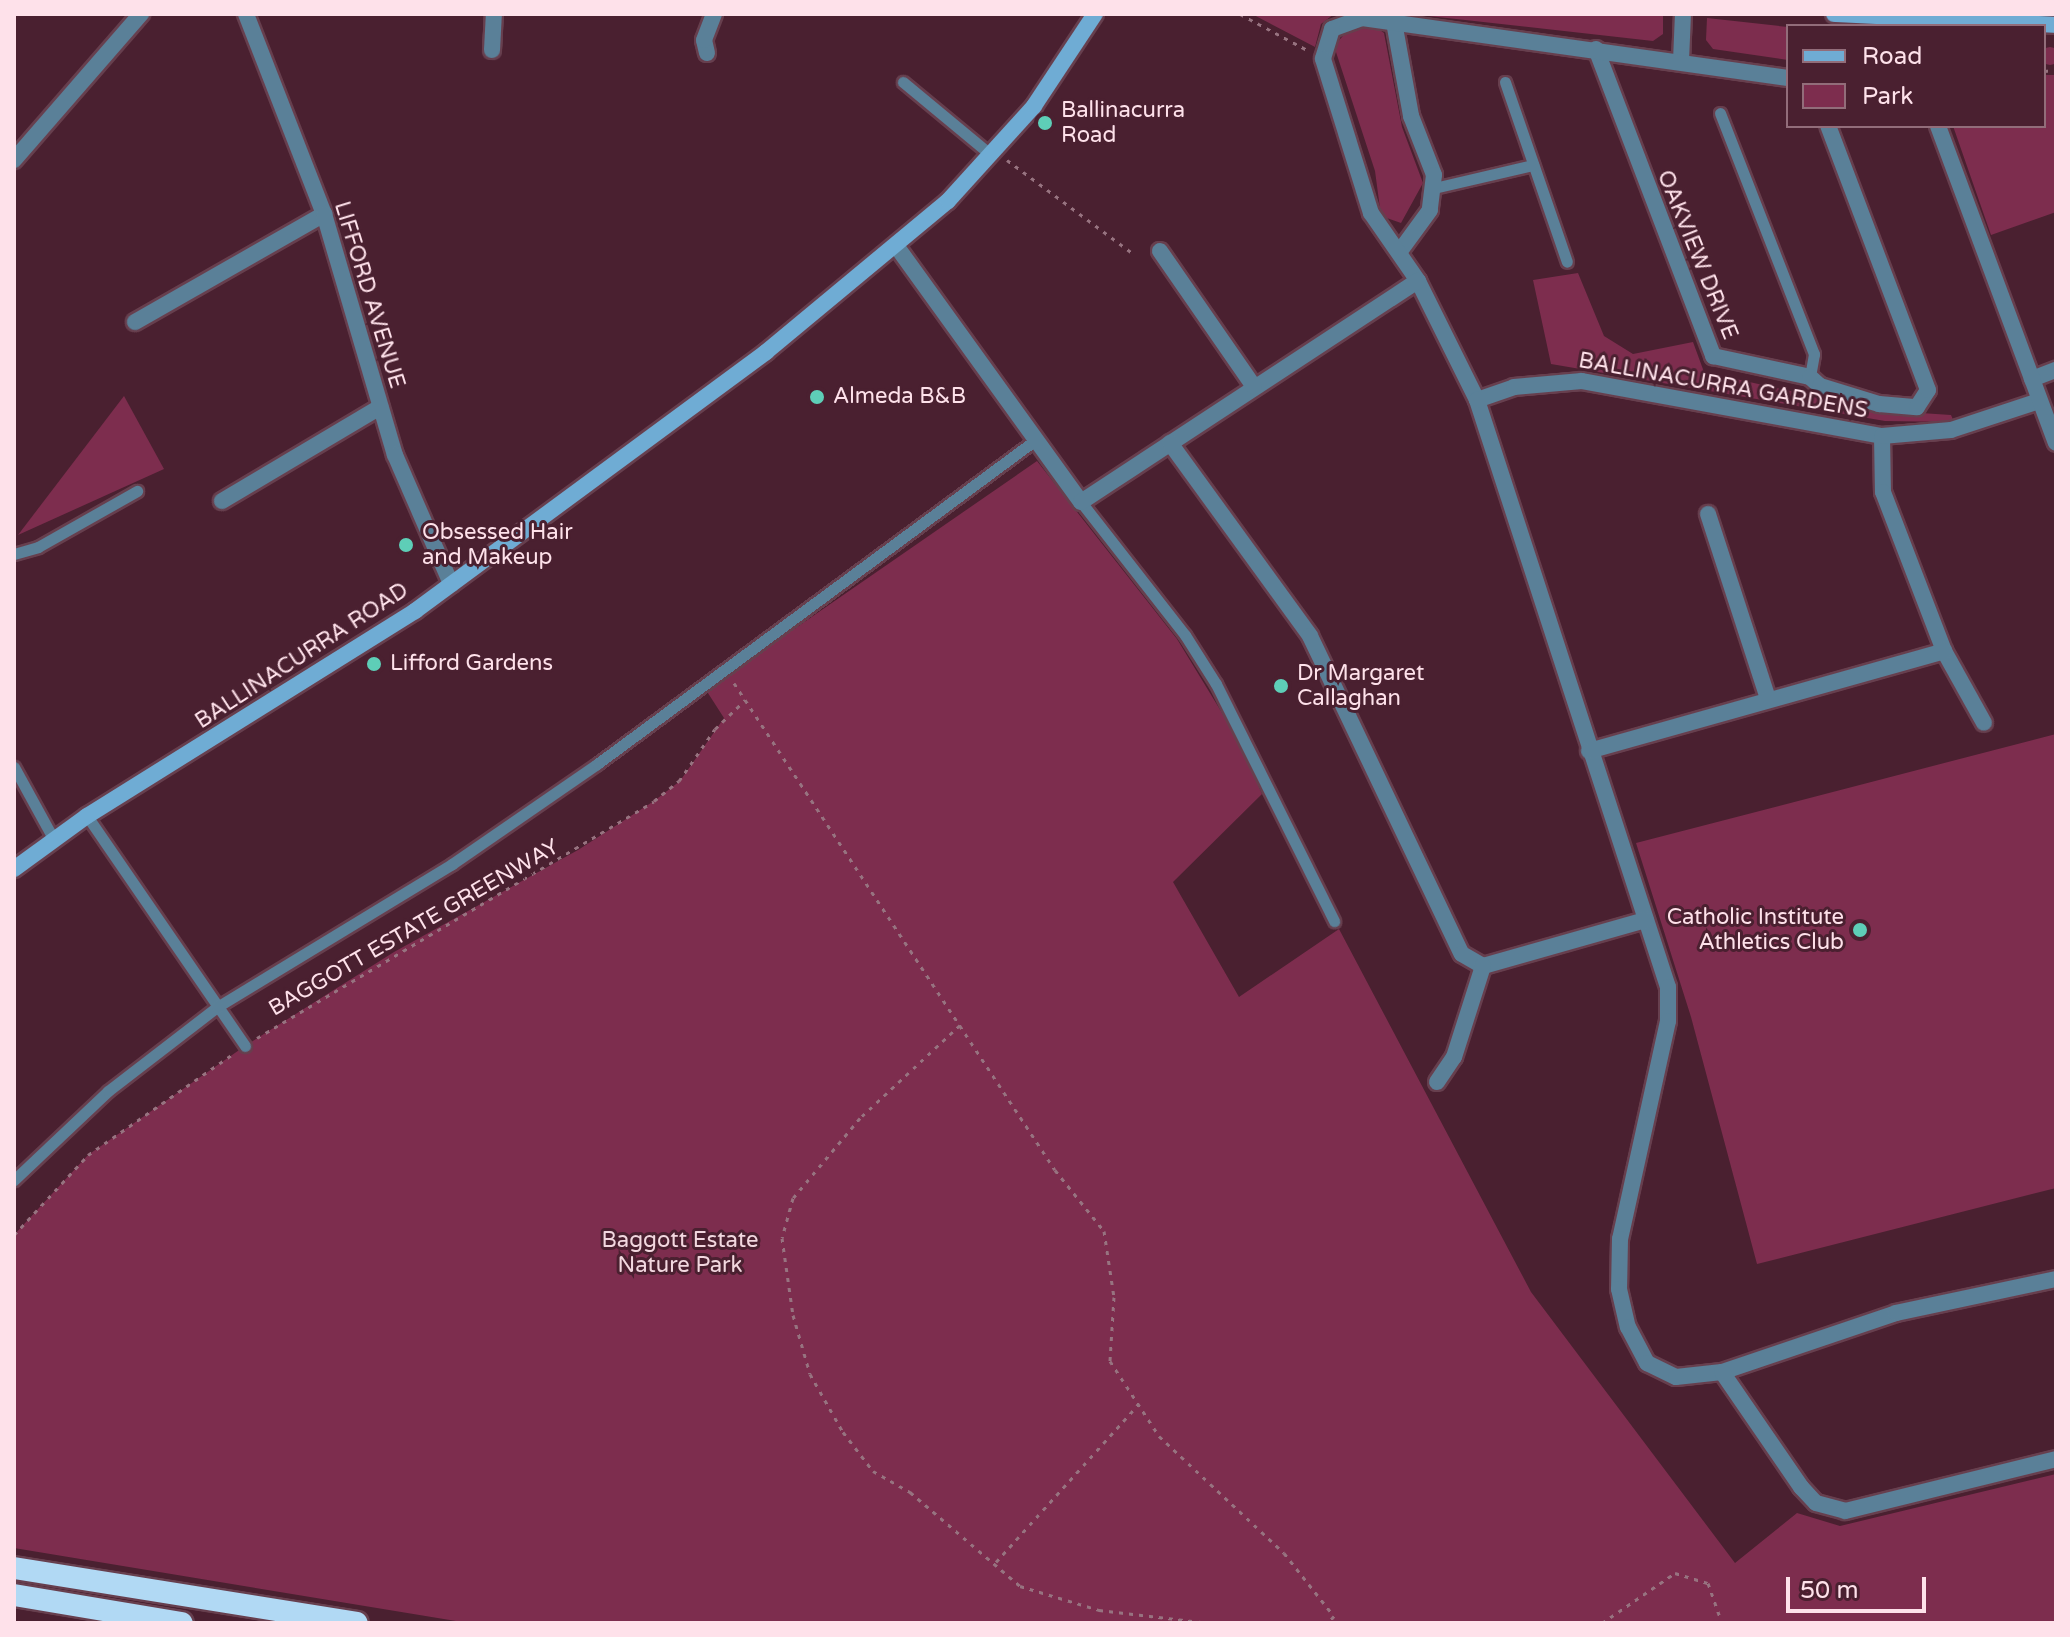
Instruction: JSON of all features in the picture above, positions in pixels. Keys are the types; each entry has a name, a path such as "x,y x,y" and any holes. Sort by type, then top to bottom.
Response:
{"highway":[{"path":"14,1568 357,1623"},
{"path":"14,1595 182,1623"}],"main road":[{"name":"BALLINACURRA ROAD","path":"14,869 87,816 334,665 451,584 766,352 897,247 992,152 1041,96 1095,14"},
{"path":"1834,14 1898,20 2024,24"}],"street":[{"path":"14,160 141,14"},
{"path":"491,50 494,14"},
{"path":"707,53 704,40 714,14"},
{"path":"1681,61 1683,14"},
{"name":"LIFFORD AVENUE","path":"245,15 324,214 380,407 451,584"},
{"path":"1786,78 1394,22 1346,21 1332,29 1323,59 1371,213 1418,281 1477,400 1668,987 1668,1021 1620,1239 1619,1289 1628,1327 1647,1363 1676,1377 1722,1372 1896,1313 2056,1279"},
{"path":"1394,22 1411,116 1434,188 1430,210 1400,251"},
{"name":"OAKVIEW DRIVE","path":"1596,49 1713,356 1810,377 1820,386 1879,404 1917,407 1928,390 1829,128"},
{"path":"1939,128 2056,443"},
{"path":"135,322 324,214"},
{"path":"897,247 1034,441 1081,502 1418,281"},
{"path":"1160,251 1254,387"},
{"path":"2032,379 2056,370"},
{"name":"BALLINACURRA GARDENS","path":"1477,400 1514,387 1582,381 1882,436 1883,492 1944,651 1984,723"},
{"path":"1882,436 1951,430 2039,401"},
{"path":"222,501 380,407"},
{"path":"1170,443 1310,636 1462,954 1483,966 1646,920"},
{"path":"1708,514 1768,699"},
{"path":"1589,751 1944,651"},
{"path":"1437,1082 1454,1057 1483,966"},
{"path":"1722,1372 1801,1487 1816,1503 1845,1511 2056,1459"}],"lane":[{"path":"903,82 992,152"},
{"path":"1505,82 1567,262"},
{"path":"1720,113 1814,354 1810,377"},
{"path":"1434,188 1533,165"},
{"path":"14,1180 108,1091 217,1007 452,864 726,669 1034,441"},
{"path":"14,554 38,547 137,491"},
{"path":"1081,502 1185,635 1216,684 1334,921"},
{"path":"14,767 53,838"},
{"path":"87,816 245,1046"}],"path":[{"path":"1240,14 1314,54"},
{"path":"992,152 1132,253"},
{"path":"726,669 1055,1170 1104,1231 1114,1297 1110,1361 1159,1436 1284,1553 1334,1616 1328,1623"},
{"name":"BAGGOTT ESTATE GREENWAY","path":"14,1235 88,1155 245,1046 654,801 679,781 715,729 745,700"},
{"path":"960,1025 860,1118 793,1198 782,1238 793,1315 810,1374 843,1432 873,1471 910,1492 1020,1586 1099,1610 1209,1623"},
{"path":"995,1563 1138,1405"},
{"path":"1602,1623 1675,1573 1708,1583 1722,1623"}],"green space":[{"path":"1252,14 1334,14 1321,24 1315,47"},
{"path":"1411,14 1663,14 1663,34 1653,41"},
{"path":"1707,18 1786,27 1786,60 1713,49 1706,40"},
{"path":"1373,25 1384,33 1402,127 1423,183 1401,223 1381,216 1375,171 1334,46 1349,29"},
{"path":"2046,47 2054,47 2059,52 2057,63 2046,65"},
{"path":"2046,75 2056,75 2056,212 1991,235 1954,128 2046,128"},
{"path":"1578,273 1604,336 1633,354 1693,342 1704,372 1876,410 1951,415 1954,422 1885,421 1551,364 1533,280"},
{"path":"124,396 164,469 18,535"},
{"name":"Baggott Estate Nature Park","path":"1037,461 1177,639 1241,744 1262,794 1173,882 1239,997 1339,929 1531,1292 1735,1563 1797,1513 1840,1526 2056,1474 2056,1623 468,1623 14,1548 14,1235 88,1155 245,1046 394,952 578,850 654,801 680,781 724,718 706,690"},
{"name":"Catholic Institute Athletics Club","path":"2056,734 2056,1188 1757,1264 1691,1017 1636,843"}],"place":[{"name":"Ballinacurra Road","path":"1045,123"},
{"name":"Almeda B&B","path":"817,397"},
{"name":"Obsessed Hair and Makeup","path":"406,545"},
{"name":"Lifford Gardens","path":"374,664"},
{"name":"Dr Margaret Callaghan","path":"1281,686"},
{"name":"Catholic Institute Athletics Club","path":"1860,930"}]}
